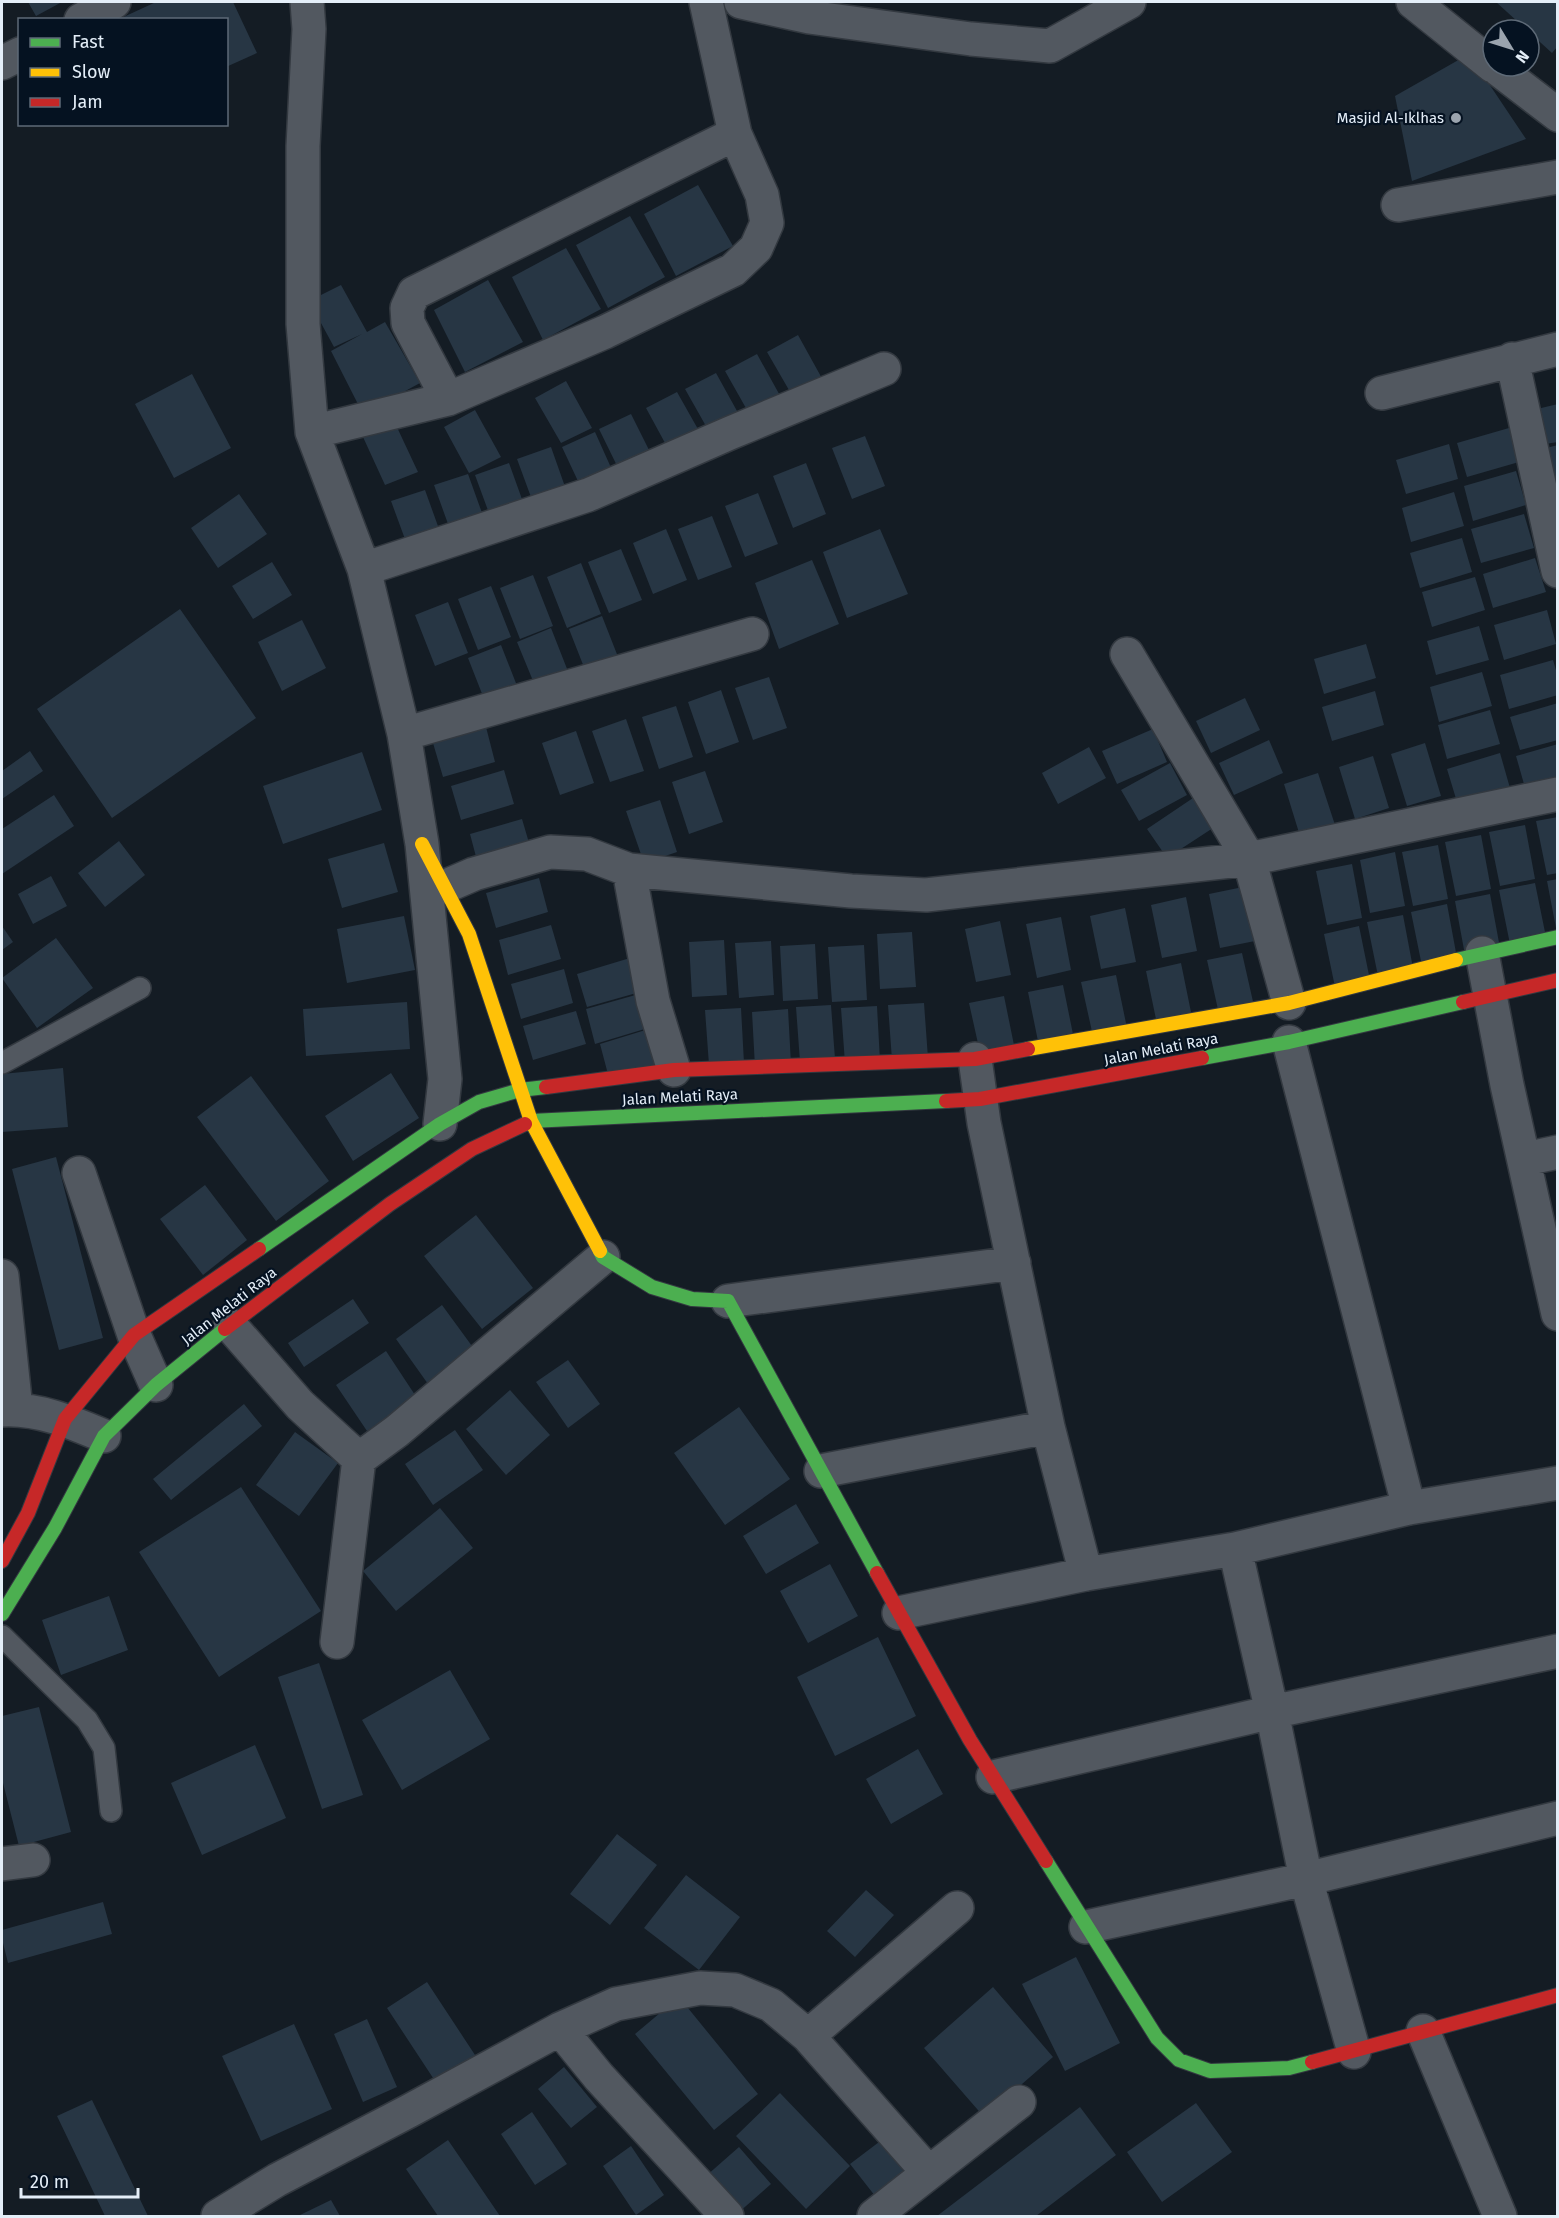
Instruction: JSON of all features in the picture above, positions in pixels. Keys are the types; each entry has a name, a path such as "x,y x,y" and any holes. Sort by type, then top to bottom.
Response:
{"street":[{"path":"85,18 114,2"},
{"path":"307,2 309,29 303,146 303,324 312,432 364,569 404,734 422,844 445,1079 440,1124"},
{"path":"312,432 448,399 637,317 733,270 756,248 767,223 762,195 735,134 706,2"},
{"path":"741,2 820,18 971,39 1050,45 1129,2"},
{"path":"1413,2 1481,56"},
{"path":"2,63 18,55"},
{"path":"1509,78 1557,115"},
{"path":"448,399 408,323 407,308 414,293 735,134"},
{"path":"1398,206 1557,177"},
{"path":"1382,393 1557,349"},
{"path":"1512,359 1557,571"},
{"path":"364,569 588,495 884,369"},
{"path":"404,734 752,634"},
{"path":"1127,654 1249,859 1289,1003"},
{"path":"444,887 474,874 550,852 586,854 628,870 851,891 926,895 1249,859 1557,794"},
{"path":"422,844 469,934 531,1121 603,1257 652,1287 692,1299 728,1301 1014,1263"},
{"path":"628,870 653,1001 674,1070"},
{"name":"Jalan Melati Raya","path":"2,1561 28,1513 64,1419 134,1335 440,1124 479,1102 520,1090 674,1070 975,1059 1289,1003 1482,953 1557,937"},
{"path":"1482,953 1557,1314"},
{"name":"Jalan Melati Raya","path":"2,1614 55,1528 104,1436 156,1385 230,1325 399,1198 471,1149 531,1121 980,1099 1289,1042 1557,980"},
{"path":"1289,1042 1409,1508"},
{"path":"975,1059 980,1099 1048,1427 1086,1574"},
{"path":"1525,1159 1557,1152"},
{"path":"79,1173 134,1335 156,1385"},
{"path":"337,1642 359,1459 397,1431 603,1257"},
{"path":"2,1275 9,1409 64,1419 104,1436"},
{"path":"728,1301 898,1613 993,1777 1157,2038 1179,2060 1210,2072 1289,2068 1557,1995"},
{"path":"230,1325 300,1405 359,1459"},
{"path":"821,1471 1048,1427"},
{"path":"898,1613 1086,1574 1235,1549 1409,1508 1557,1483"},
{"path":"1235,1549 1272,1712 1306,1879 1354,2052"},
{"path":"993,1777 1272,1712 1557,1651"},
{"path":"1086,1927 1306,1879 1557,1818"},
{"path":"808,2036 957,1908"},
{"path":"218,2217 277,2180 560,2029 616,2004 700,1988 735,1990 771,2005 808,2036 928,2172"},
{"path":"560,2029 599,2077 727,2217"},
{"path":"1423,2031 1500,2217"},
{"path":"874,2217 1019,2102"}],"lane":[{"path":"2,1063 140,988"},
{"path":"2,1636 87,1720 104,1748 111,1812"}],"building":[{"path":"28,2 62,2 36,16"},
{"path":"156,2 233,2 257,53 228,66 228,18 121,18"},
{"path":"1496,2 1558,2 1558,46 1552,53 1541,43 1541,18 1514,18"},
{"name":"Masjid Al-Iklhas","path":"1469,54 1481,72 1481,78 1485,78 1526,139 1412,181 1395,96"},
{"path":"698,185 733,246 676,276 644,214"},
{"path":"630,216 665,277 608,308 576,245"},
{"path":"566,248 601,309 543,340 512,277"},
{"path":"488,280 523,342 465,372 434,310"},
{"path":"341,285 367,332 385,322 420,383 363,414 331,351 362,334 334,347 309,301"},
{"path":"798,335 824,382 793,397 767,352"},
{"path":"757,354 783,401 751,417 725,371"},
{"path":"716,373 742,420 711,435 685,389"},
{"path":"192,374 231,448 174,478 135,404"},
{"path":"566,381 592,428 561,443 535,398"},
{"path":"677,392 703,438 671,454 646,408"},
{"path":"1558,404 1558,442 1545,444 1537,409"},
{"path":"475,410 501,457 469,473 444,427"},
{"path":"631,414 655,462 622,476 599,429"},
{"path":"395,423 418,472 385,485 363,437"},
{"path":"1509,428 1519,462 1467,477 1457,443"},
{"path":"595,432 617,481 584,494 562,447"},
{"path":"865,436 885,486 852,499 832,448"},
{"path":"1449,444 1458,479 1406,494 1396,460"},
{"path":"1558,445 1558,483 1554,483 1546,448"},
{"path":"551,447 569,498 535,508 517,459"},
{"path":"509,463 527,513 493,524 475,475"},
{"path":"806,463 826,514 793,528 773,476"},
{"path":"1516,471 1526,505 1473,521 1464,486"},
{"path":"468,474 486,524 452,535 434,485"},
{"path":"425,490 443,540 409,550 391,501"},
{"path":"1454,492 1464,526 1411,542 1402,508"},
{"path":"758,493 778,544 745,557 725,506"},
{"path":"239,494 267,534 218,568 191,528"},
{"path":"1524,514 1534,548 1481,563 1471,529"},
{"path":"712,516 732,567 698,580 678,529"},
{"path":"666,529 687,580 653,594 633,543"},
{"path":"880,529 908,594 847,618 823,552"},
{"path":"1462,538 1472,572 1420,588 1410,553"},
{"path":"621,549 642,600 609,613 588,562"},
{"path":"1535,558 1546,592 1493,608 1483,574"},
{"path":"812,560 839,624 779,649 755,583"},
{"path":"272,562 292,595 253,619 232,586"},
{"path":"581,563 601,614 567,628 547,577"},
{"path":"533,575 553,626 520,639 500,588"},
{"path":"1475,577 1485,610 1432,627 1422,592"},
{"path":"491,586 511,637 478,650 458,599"},
{"path":"448,602 468,653 435,666 415,615"},
{"path":"180,609 256,718 112,818 37,709"},
{"path":"1547,610 1556,644 1504,660 1494,625"},
{"path":"602,616 622,667 589,680 569,629"},
{"path":"302,620 326,668 282,691 258,642"},
{"path":"1479,626 1489,660 1436,675 1427,641"},
{"path":"551,628 571,679 538,693 517,642"},
{"path":"1366,644 1376,678 1324,694 1314,659"},
{"path":"501,645 521,696 488,709 468,658"},
{"path":"1553,660 1558,677 1558,695 1509,709 1500,675"},
{"path":"1482,672 1492,706 1439,722 1430,687"},
{"path":"769,677 787,728 753,740 735,688"},
{"path":"721,690 739,742 706,754 688,702"},
{"path":"1375,691 1384,725 1332,741 1322,707"},
{"path":"1245,698 1260,730 1211,753 1196,721"},
{"path":"1558,703 1558,740 1520,750 1510,717"},
{"path":"676,706 693,757 659,769 642,717"},
{"path":"1490,710 1500,744 1447,759 1438,725"},
{"path":"626,719 644,771 610,782 592,731"},
{"path":"486,727 495,762 443,777 433,743"},
{"path":"1153,729 1167,762 1117,784 1102,751"},
{"path":"576,731 594,783 560,795 542,743"},
{"path":"1269,740 1283,773 1234,795 1219,763"},
{"path":"1425,743 1441,796 1407,806 1391,754"},
{"path":"1558,744 1558,781 1526,791 1516,756"},
{"path":"1089,747 1106,778 1058,804 1042,773"},
{"path":"30,751 43,771 2,799 2,771"},
{"path":"362,752 382,810 283,844 263,786"},
{"path":"1500,753 1510,788 1457,802 1447,769"},
{"path":"1373,756 1389,808 1355,819 1339,767"},
{"path":"1170,763 1187,795 1139,821 1121,790"},
{"path":"504,770 514,804 461,820 451,786"},
{"path":"705,771 723,822 689,834 672,782"},
{"path":"1318,773 1335,825 1300,836 1284,784"},
{"path":"54,795 74,826 2,874 2,829"},
{"path":"1193,798 1213,828 1167,858 1147,829"},
{"path":"660,800 677,852 644,863 626,811"},
{"path":"1558,817 1558,873 1547,875 1536,821"},
{"path":"522,819 532,853 479,868 470,834"},
{"path":"1525,825 1535,879 1500,886 1489,832"},
{"path":"1481,835 1491,889 1456,896 1445,842"},
{"path":"119,841 145,875 105,907 78,873"},
{"path":"384,843 398,892 342,908 328,859"},
{"path":"1438,845 1448,899 1413,906 1402,852"},
{"path":"1395,852 1405,906 1370,913 1360,860"},
{"path":"1352,864 1362,918 1327,925 1316,871"},
{"path":"51,876 67,906 33,924 18,894"},
{"path":"539,878 548,912 496,928 486,893"},
{"path":"1558,879 1558,928 1556,928 1547,881"},
{"path":"1535,883 1546,937 1510,944 1499,890"},
{"path":"1243,887 1255,941 1220,948 1209,894"},
{"path":"1490,894 1500,948 1465,955 1455,901"},
{"path":"1186,897 1197,951 1162,958 1151,905"},
{"path":"1447,904 1457,958 1422,966 1411,912"},
{"path":"1125,908 1136,962 1101,969 1090,916"},
{"path":"1403,915 1413,968 1378,976 1367,922"},
{"path":"404,916 415,970 347,983 337,929"},
{"path":"1061,917 1071,970 1037,978 1026,924"},
{"path":"1000,921 1011,975 976,982 965,929"},
{"path":"551,925 561,959 508,975 499,940"},
{"path":"2,926 13,942 2,950"},
{"path":"1359,926 1370,980 1335,987 1324,934"},
{"path":"912,932 916,987 880,989 877,934"},
{"path":"56,938 93,988 37,1028 2,978"},
{"path":"724,940 727,995 692,997 689,942"},
{"path":"771,941 774,995 739,998 735,943"},
{"path":"815,944 818,999 783,1001 780,946"},
{"path":"864,945 867,1000 832,1002 828,947"},
{"path":"1242,953 1254,1006 1219,1014 1207,960"},
{"path":"630,958 640,992 587,1007 577,974"},
{"path":"1181,963 1192,1017 1157,1024 1146,971"},
{"path":"564,969 573,1003 521,1019 511,984"},
{"path":"1116,975 1127,1028 1093,1036 1081,982"},
{"path":"1063,985 1074,1039 1039,1046 1028,992"},
{"path":"639,994 648,1028 595,1044 586,1009"},
{"path":"1004,996 1015,1050 981,1057 969,1003"},
{"path":"407,1002 410,1049 306,1056 303,1009"},
{"path":"924,1003 928,1058 892,1060 888,1005"},
{"path":"831,1005 835,1059 800,1062 796,1007"},
{"path":"877,1006 880,1061 845,1063 841,1008"},
{"path":"741,1008 744,1063 709,1065 705,1010"},
{"path":"788,1009 791,1064 755,1067 752,1012"},
{"path":"576,1011 586,1044 533,1060 523,1026"},
{"path":"652,1028 662,1063 609,1078 600,1044"},
{"path":"63,1068 68,1127 2,1132 2,1074"},
{"path":"391,1073 419,1118 353,1161 325,1116"},
{"path":"251,1076 329,1181 276,1221 197,1117"},
{"path":"56,1157 103,1338 59,1350 12,1169"},
{"path":"205,1185 247,1240 203,1275 160,1219"},
{"path":"476,1215 533,1288 482,1329 424,1256"},
{"path":"353,1299 369,1323 304,1367 288,1343"},
{"path":"442,1305 480,1357 433,1391 396,1339"},
{"path":"386,1351 417,1398 367,1431 336,1385"},
{"path":"568,1360 600,1404 568,1428 536,1382"},
{"path":"510,1390 550,1435 506,1475 466,1429"},
{"path":"244,1404 262,1426 171,1500 153,1479"},
{"path":"739,1407 790,1479 725,1525 674,1453"},
{"path":"455,1430 483,1470 433,1505 405,1464"},
{"path":"295,1432 338,1463 299,1516 256,1485"},
{"path":"241,1487 321,1611 219,1677 139,1552"},
{"path":"796,1504 819,1543 766,1574 743,1536"},
{"path":"440,1508 473,1548 396,1611 363,1571"},
{"path":"830,1564 858,1616 808,1643 780,1591"},
{"path":"109,1596 128,1650 61,1675 42,1620"},
{"path":"878,1637 916,1716 835,1756 797,1677"},
{"path":"319,1663 363,1795 322,1809 278,1677"},
{"path":"450,1670 490,1739 402,1790 362,1720"},
{"path":"39,1707 71,1832 19,1846 2,1779 2,1716"},
{"path":"255,1745 286,1818 202,1855 171,1783"},
{"path":"918,1749 943,1794 891,1824 866,1779"},
{"path":"617,1834 657,1865 610,1925 570,1894"},
{"path":"686,1875 740,1917 699,1970 644,1928"},
{"path":"866,1890 894,1915 855,1957 827,1931"},
{"path":"103,1902 112,1934 8,1963 2,1930"},
{"path":"1076,1957 1120,2043 1065,2071 1022,1984"},
{"path":"427,1982 477,2058 437,2084 387,2008"},
{"path":"993,1987 1053,2057 984,2117 924,2048"},
{"path":"679,1997 758,2094 714,2130 635,2034"},
{"path":"367,2019 397,2087 363,2102 334,2034"},
{"path":"294,2024 332,2109 261,2141 222,2056"},
{"path":"564,2067 597,2107 571,2128 538,2089"},
{"path":"780,2093 850,2166 806,2209 736,2136"},
{"path":"92,2100 148,2216 105,2216 57,2116"},
{"path":"1196,2103 1232,2152 1162,2202 1127,2152"},
{"path":"1080,2107 1116,2155 1036,2216 937,2216"},
{"path":"532,2112 567,2164 535,2185 501,2134"},
{"path":"883,2139 912,2177 879,2201 850,2164"},
{"path":"448,2140 500,2216 438,2216 406,2169"},
{"path":"631,2146 664,2195 636,2215 603,2166"},
{"path":"739,2147 771,2184 738,2213 706,2176"},
{"path":"331,2200 340,2216 298,2216"}],"traffic: fast":[{"path":"1456,960 1558,937"},
{"path":"1202,1058 1289,1042 1463,1002"},
{"path":"259,1249 440,1124 479,1102 520,1090 546,1087"},
{"path":"525,1124 531,1121 946,1101"},
{"path":"600,1251 603,1257 652,1287 692,1299 728,1301 877,1573"},
{"path":"2,1614 55,1528 104,1436 156,1385 225,1329"},
{"path":"1046,1861 1157,2038 1179,2060 1210,2071 1289,2068 1312,2062"}],"traffic: slow":[{"path":"422,844 469,934 531,1121 600,1251"},
{"path":"1028,1049 1289,1003 1456,960"}],"traffic: jam":[{"path":"1463,1002 1558,980"},
{"path":"546,1087 674,1070 975,1059 1028,1049"},
{"path":"946,1101 980,1099 1202,1058"},
{"path":"225,1329 390,1204 472,1149 525,1124"},
{"path":"2,1561 28,1513 65,1419 134,1335 259,1249"},
{"path":"877,1573 970,1740 1046,1861"},
{"path":"1312,2062 1558,1995"}],"place":[{"name":"Masjid Al-Iklhas","path":"1456,118"}]}
